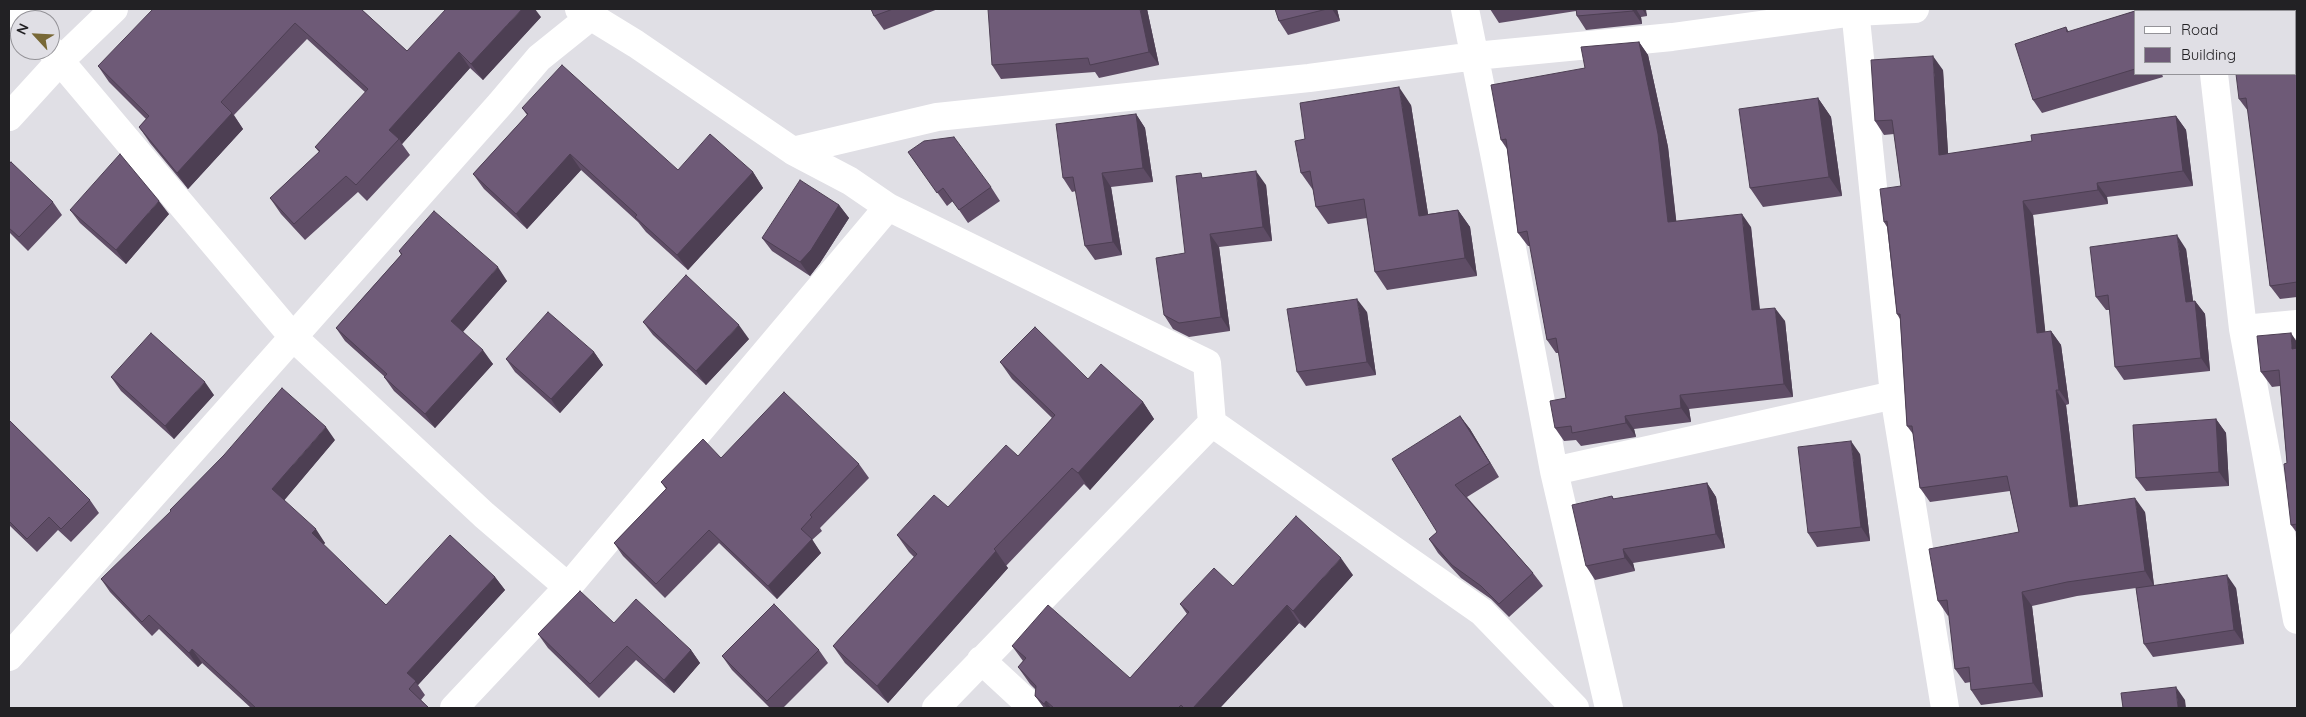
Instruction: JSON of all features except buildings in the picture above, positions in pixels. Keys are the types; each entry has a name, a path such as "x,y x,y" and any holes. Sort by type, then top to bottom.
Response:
{"street":[{"path":"60,50 114,9"},
{"path":"1464,9 1475,56 1554,472 1609,708"},
{"path":"794,151 936,117 1309,78 1475,56 1672,37 1855,10 1915,9"},
{"path":"1855,10 1894,395 1945,708"},
{"path":"9,657 539,58 584,13 636,44 794,151 850,181 888,207 1207,363 1212,423 936,708"},
{"path":"9,117 51,60"},
{"path":"60,60 293,337 484,515 568,587"},
{"path":"2214,75 2243,329 2297,620"},
{"path":"454,708 568,587 888,207"},
{"path":"2243,329 2297,324"},
{"path":"1554,472 1894,395"},
{"path":"1212,423 1482,612 1575,708"},
{"path":"981,660 1032,708"}]}
